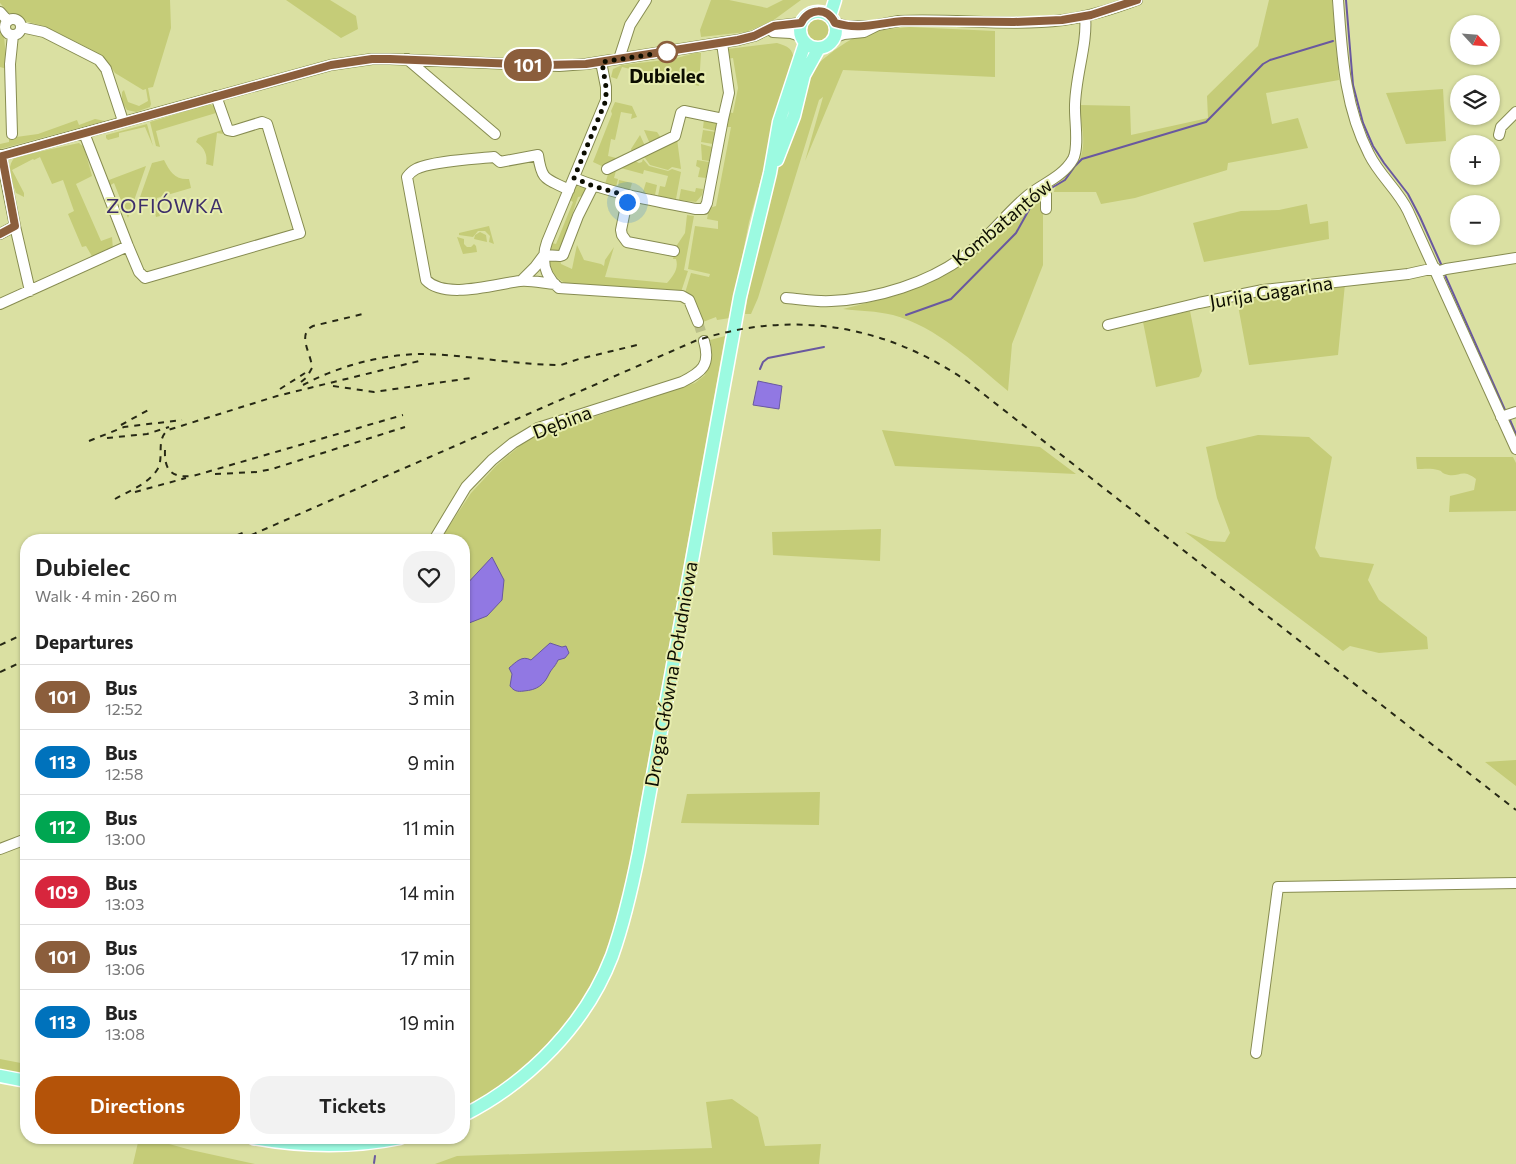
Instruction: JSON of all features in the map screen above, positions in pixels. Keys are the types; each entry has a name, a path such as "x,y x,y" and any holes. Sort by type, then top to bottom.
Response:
{"main road":[{"path":"816,11 824,0"},
{"path":"833,19 824,12 816,11 806,15 802,34 810,46 819,48 830,44 835,36 833,19 836,0"},
{"name":"Droga Główna Południowa","path":"470,1112 512,1085 540,1061 566,1034 600,982 611,956 630,898 740,297 770,173 779,122 802,34"},
{"name":"Droga Główna Południowa","path":"770,173 792,122 807,69 819,48"},
{"path":"0,1076 20,1080"},
{"path":"294,1144 326,1146 357,1144"}],"street":[{"path":"618,59 630,25 646,0"},
{"path":"1338,0 1346,80 1356,126 1369,156 1404,202 1516,449"},
{"path":"833,19 852,26 875,26 899,21 1035,22 1085,16 1132,1"},
{"path":"0,12 8,21"},
{"name":"Kombatantów","path":"786,298 821,302 840,300 895,290 933,275 954,264 965,255 1027,196 1044,190 1064,170 1074,156 1075,96 1085,16"},
{"path":"12,19 18,20 21,27 19,32 13,34 6,31 8,21 12,19"},
{"path":"30,291 1,156 331,65 372,59 550,65 602,62 743,40 774,26 802,34"},
{"path":"835,36 864,32 875,26"},
{"path":"21,27 44,32 99,60 106,69 123,122"},
{"path":"12,134 10,56 13,34"},
{"path":"574,178 593,186 628,196 704,209 706,207 729,92 722,43"},
{"path":"408,59 495,134"},
{"path":"602,62 606,100 547,242 543,264 548,276 555,284 560,288 568,290 682,296 689,300 698,322"},
{"path":"84,133 128,246 139,272 145,278 300,233 267,124 262,122 233,131 228,130 216,96"},
{"path":"607,169 675,136 681,113 684,111 724,120"},
{"path":"1499,134 1501,127 1516,112"},
{"path":"555,284 521,281 468,289 437,288 432,286 426,280 407,177 418,168 440,163 494,157 500,162 538,155 540,171 544,178 569,190"},
{"path":"544,255 563,255 578,216 593,186"},
{"path":"1044,190 1046,209"},
{"path":"628,196 621,230 627,242 674,251"},
{"path":"0,234 15,226"},
{"path":"0,304 128,246"},
{"path":"521,281 544,255"},
{"name":"Jurija Gagarina","path":"1108,325 1263,290 1408,274 1516,258"},
{"name":"Dębina","path":"438,534 466,487 492,460 513,443 538,428 682,382 697,374 702,369 707,357 704,341"},
{"path":"1501,417 1516,412"},
{"path":"0,849 20,841"},
{"path":"1256,1053 1278,887 1516,884"}],"green space":[{"path":"0,0 170,0 171,28 153,87 148,88 150,107 136,112 127,110 122,102 122,92 124,90 128,102 139,106 148,101 146,89 143,90 115,73 107,61 92,50 44,26 24,21 16,14 9,13 0,3"},
{"path":"286,0 330,0 356,16 358,29 341,38"},
{"path":"711,0 729,0 767,8 783,0 801,0 771,22 746,32 701,37 700,30"},
{"path":"1269,0 1332,0 1339,80 1266,93 1272,124 1298,118 1308,148 1228,163 1227,170 1135,198 1101,204 1096,192 1054,192 1058,184 1078,163 1081,156 1083,134 1079,105 1130,106 1131,135 1208,118 1207,96 1258,46"},
{"path":"818,16 828,20 832,30 828,40 818,44 808,40 804,30 808,20"},
{"path":"0,25 4,36 7,69 0,67"},
{"path":"910,27 995,31 995,77 843,70 805,161 823,97 819,100 758,298 751,314 745,314 754,257 768,193 808,73 840,46 852,39 872,32"},
{"path":"777,43 789,48 794,60 749,222 730,318 717,320 716,317 703,322 695,301 685,293 691,273 709,277 710,274 688,269 695,226 718,229 718,221 707,219 709,208 716,206 731,127 725,127 728,112 733,113 738,88 733,58 727,59 727,49"},
{"path":"701,53 699,86 622,67 617,79 611,77 613,69 622,65 673,59"},
{"path":"1443,89 1446,141 1406,144 1386,93"},
{"path":"615,102 632,106 637,117 631,119 632,114 621,112 615,140 611,139 608,156 616,158 615,162 606,168 593,162"},
{"path":"209,104 214,106 216,113 156,131 160,147 156,146 150,122"},
{"path":"95,119 105,121 0,149 0,144 9,142 9,138 38,134 77,120 79,125"},
{"path":"704,119 717,123 716,131 703,128"},
{"path":"147,124 153,146 145,127 119,133 119,137 108,140 106,138 106,135"},
{"path":"222,130 223,134 217,133 213,166 206,164 205,152 196,142 198,138"},
{"path":"644,130 657,132 661,138 650,144"},
{"path":"703,130 716,132 713,144 701,142"},
{"path":"640,135 645,146 632,153 631,149"},
{"path":"677,139 681,169 672,167 668,170 650,165 645,158 640,157"},
{"path":"79,143 84,147 92,176 76,184 101,241 112,237 113,250 93,258 86,246 82,247 68,214 74,211 63,180 52,184 40,157 33,159 12,170 24,193 24,197 16,193 10,174 10,165 15,157"},
{"path":"701,144 712,147 709,161 702,160"},
{"path":"643,159 649,166 681,172 676,199 658,196 660,186 665,187 668,176 644,170 643,174 617,167 633,160 639,163"},
{"path":"164,160 168,168 177,177 189,179 191,188 157,198 155,202 160,216 156,217 151,197 139,200 152,163"},
{"path":"697,160 709,162 706,178 698,177 700,168 696,166"},
{"path":"146,166 128,218 114,183 109,186 109,180"},
{"path":"617,167 614,178 618,179 616,187 605,184 609,171"},
{"path":"619,180 632,183 630,190 618,187"},
{"path":"646,182 657,185 655,195 643,192"},
{"path":"577,186 585,188 586,191 583,196 578,197 560,251 549,253 552,243 556,244 573,202 569,199 573,188"},
{"path":"696,188 703,189 702,195 696,202 679,200 681,189 695,192"},
{"path":"1037,200 1043,203 1043,265 1012,344 1008,391 968,357 925,328 893,315 843,309 894,296 937,279 984,246 1007,224"},
{"path":"1307,204 1310,224 1328,221 1329,239 1204,262 1193,223 1241,211 1279,210"},
{"path":"687,215 694,216 684,270 688,271 681,292 570,285 558,278 551,267 549,258 560,258 561,264 572,269 577,245 584,260 604,266 605,260 614,247 605,277 667,283 676,269 676,259 673,259 677,245 685,233"},
{"path":"489,226 494,244 489,242 490,236 485,231 478,231 473,237 459,235 459,233"},
{"path":"480,232 486,235 487,242 474,239 475,235"},
{"path":"457,237 464,239 464,244 467,247 471,247 474,244 477,252 463,254"},
{"path":"1345,284 1338,355 1249,365 1237,300"},
{"path":"1190,311 1202,371 1199,377 1156,387 1143,322"},
{"path":"725,336 626,883 609,945 582,1001 550,1044 510,1081 470,1105 470,534 444,534 471,493 497,465 528,439 695,383 705,375 712,349 710,340"},
{"path":"882,430 1040,447 1076,474 895,466"},
{"path":"1258,435 1309,437 1332,457 1315,548 1320,557 1374,564 1368,580 1379,600 1427,637 1428,649 1379,653 1350,646 1343,651 1185,532 1210,541 1225,542 1230,533 1217,498 1206,447"},
{"path":"1416,457 1513,457 1516,463 1516,511 1449,512 1450,496 1474,490 1476,479 1463,473 1450,475 1436,469 1417,469"},
{"path":"881,529 880,561 773,555 772,532"},
{"path":"1516,760 1516,786 1485,762"},
{"path":"820,792 819,825 681,823 687,794"},
{"path":"0,1059 20,1063 20,1073 0,1070"},
{"path":"732,1099 758,1117 765,1146 821,1144 819,1164 435,1164 457,1156 712,1148 706,1102"},
{"path":"138,1144 169,1144 255,1164 133,1164"}],"shaded area":[{"path":"758,381 782,386 779,409 753,405"},
{"path":"492,557 504,580 502,600 487,616 470,623 470,581"},
{"path":"550,643 562,647 566,646 569,653 565,658 558,660 540,686 522,691 513,689 510,686 512,674 509,668 522,659 531,660"}],"waterway":[{"path":"1346,0 1353,85 1363,123 1373,146 1408,194 1441,264"},
{"path":"1048,190 1065,180 1082,159 1206,122 1263,64 1270,60 1333,41"},
{"path":"906,315 951,299 1016,233 1035,199 1042,194"},
{"path":"1445,275 1505,410"},
{"path":"760,369 763,362 768,358 824,347"},
{"path":"1510,420 1516,434"},
{"path":"374,1163 375,1156"}],"tunnel":[{"path":"698,322 704,341"}],"railway":[{"path":"301,382 307,377 312,368 305,339 308,330 313,326 367,313"},
{"path":"254,534 695,341 731,331 766,326 802,325 836,328 870,335 904,347 936,362 968,382 1516,810"},
{"path":"303,385 331,372 361,362 392,356 424,354 561,365 637,345"},
{"path":"115,499 143,483 157,470 162,439 168,430 277,396 423,360"},
{"path":"280,389 305,373"},
{"path":"333,386 374,392 471,378"},
{"path":"121,425 150,409"},
{"path":"165,450 166,464 171,472 180,476 193,476 403,415"},
{"path":"89,441 124,427 182,420"},
{"path":"107,438 147,434 169,427"},
{"path":"215,474 257,472 272,469 405,427"},
{"path":"135,492 186,478"},
{"path":"240,534 247,531"},
{"path":"0,645 20,636"},
{"path":"0,672 20,663"}],"bus line":[{"name":"101","path":"0,234 15,226 2,156 331,65 372,59 558,66 586,64 743,40 774,26 801,23 806,15 816,11 828,14 835,23 857,26 875,26 905,21 1035,22 1085,16 1137,0"}],"place":[{"name":"Dubielec","path":"667,52"}],"district":[{"name":"ZOFIÓWKA","path":"165,206"}],"route":[{"path":"627,202 628,196 593,186 574,178 606,100 607,94 602,62 672,51 667,52"}]}
